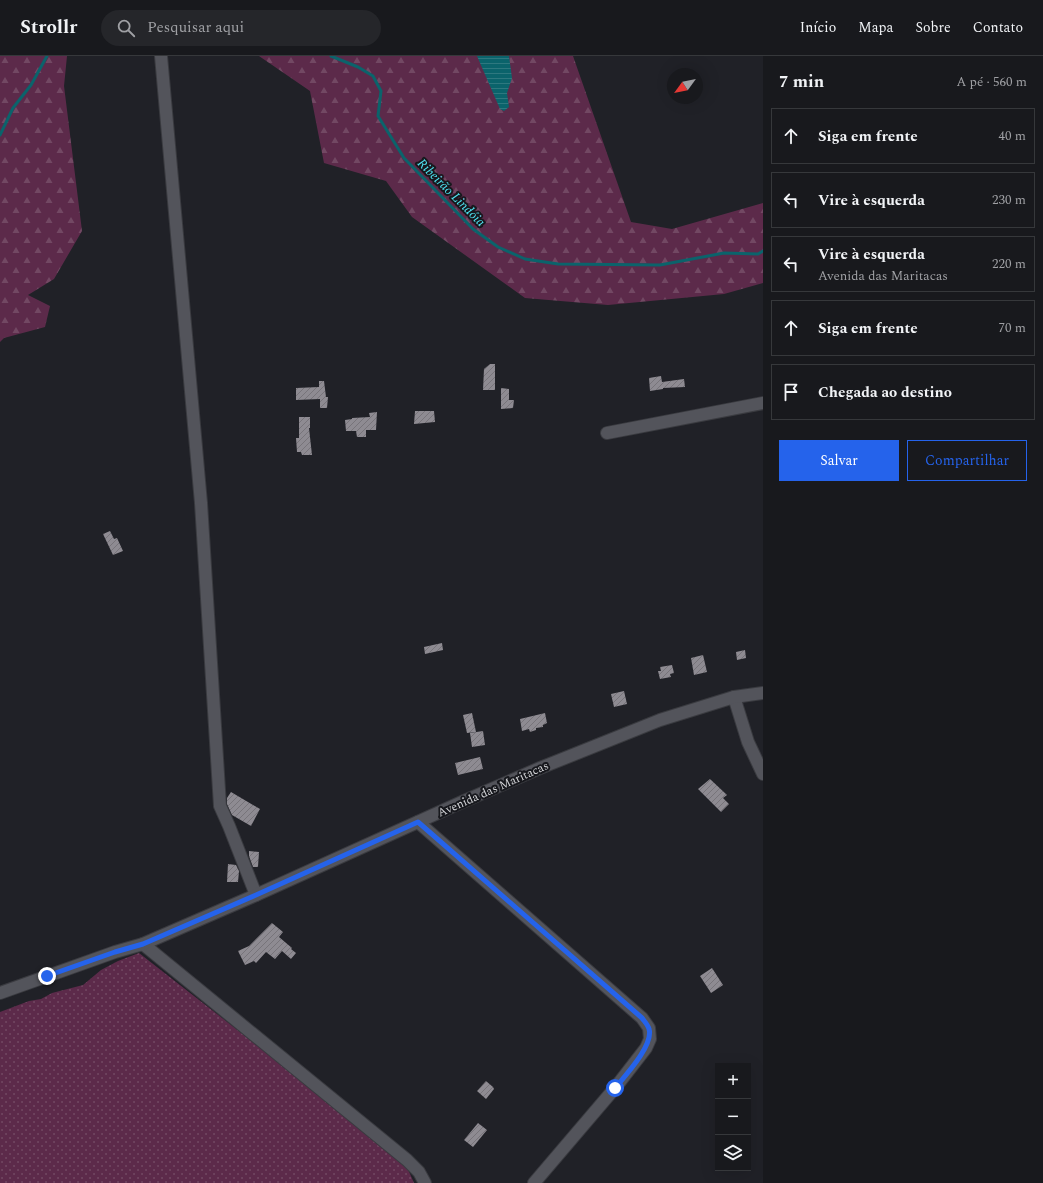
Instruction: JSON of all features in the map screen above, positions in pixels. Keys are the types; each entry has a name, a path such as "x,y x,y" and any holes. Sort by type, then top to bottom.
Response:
{"street":[{"path":"161,56 201,503 220,806 256,895"},
{"path":"607,433 763,403"},
{"name":"Avenida das Maritacas","path":"0,993 115,952 143,944 533,771 660,720 734,697 763,693"},
{"path":"734,697 748,742 763,774"},
{"path":"418,822 642,1018 649,1028 650,1039 646,1048 615,1088 534,1183"},
{"path":"143,944 407,1160 419,1172 425,1183"}],"green space":[{"path":"0,56 67,56 64,86 82,231 54,279 28,295 50,306 45,327 4,338 0,342"},
{"path":"259,56 573,56 631,222 672,229 763,203 763,283 724,294 608,305 525,298 412,217 386,181 324,163 310,91"},
{"path":"139,953 272,1057 407,1167 414,1183 0,1183 0,1012 29,1001 41,999 52,993 83,985 101,970 118,961"}],"water":[{"path":"477,56 509,56 512,78 507,93 509,107 504,111 500,109"}],"building":[{"path":"490,364 495,364 495,390 483,390 484,369"},
{"path":"661,376 662,382 684,379 685,387 663,388 650,391 649,378"},
{"path":"319,381 324,381 326,397 328,397 327,408 320,408 320,399 296,400 296,388 319,387"},
{"path":"501,388 509,389 509,400 514,400 513,408 501,409"},
{"path":"415,411 434,411 435,422 414,424"},
{"path":"377,412 376,430 366,430 366,437 357,437 356,431 346,431 345,420 370,417 369,413"},
{"path":"299,417 310,417 309,428 312,455 302,455 301,452 297,452 296,438 299,438"},
{"path":"110,531 114,539 117,538 123,551 113,555 103,534"},
{"path":"442,643 443,650 425,654 424,647"},
{"path":"745,650 746,658 737,660 736,652"},
{"path":"703,655 707,672 694,675 691,658"},
{"path":"672,665 674,673 670,674 671,677 660,679 658,671 661,671 660,667"},
{"path":"624,691 627,704 614,707 611,694"},
{"path":"472,713 476,732 467,733 463,715"},
{"path":"545,713 547,723 543,725 543,727 536,728 536,730 530,732 529,729 522,731 520,719"},
{"path":"483,731 485,745 472,747 470,733"},
{"path":"480,757 483,769 458,775 455,763"},
{"path":"710,779 727,795 723,798 729,804 721,812 698,789"},
{"path":"231,792 260,809 251,826 232,815 227,804 227,798"},
{"path":"249,851 259,852 258,867 253,867 249,856"},
{"path":"228,864 236,865 239,871 238,882 227,882"},
{"path":"272,923 283,932 279,937 296,953 291,959 282,951 275,959 266,952 256,963 254,961 245,965 238,951 249,946"},
{"path":"712,968 723,985 711,993 700,976"},
{"path":"486,1081 494,1089 486,1099 477,1091"},
{"path":"478,1123 487,1130 473,1147 464,1140"}],"waterway":[{"name":"Ribeirão Lindóia","path":"0,135 13,108 31,85 47,56"},
{"name":"Ribeirão Lindóia","path":"331,56 358,67 373,76 381,91 378,116 404,158 473,229 498,247 525,259 558,264 660,265 724,253 758,254 763,251"}],"route":[{"path":"47,976 115,952 143,944 418,822 642,1018 649,1028 650,1039 646,1048 615,1088"}]}
